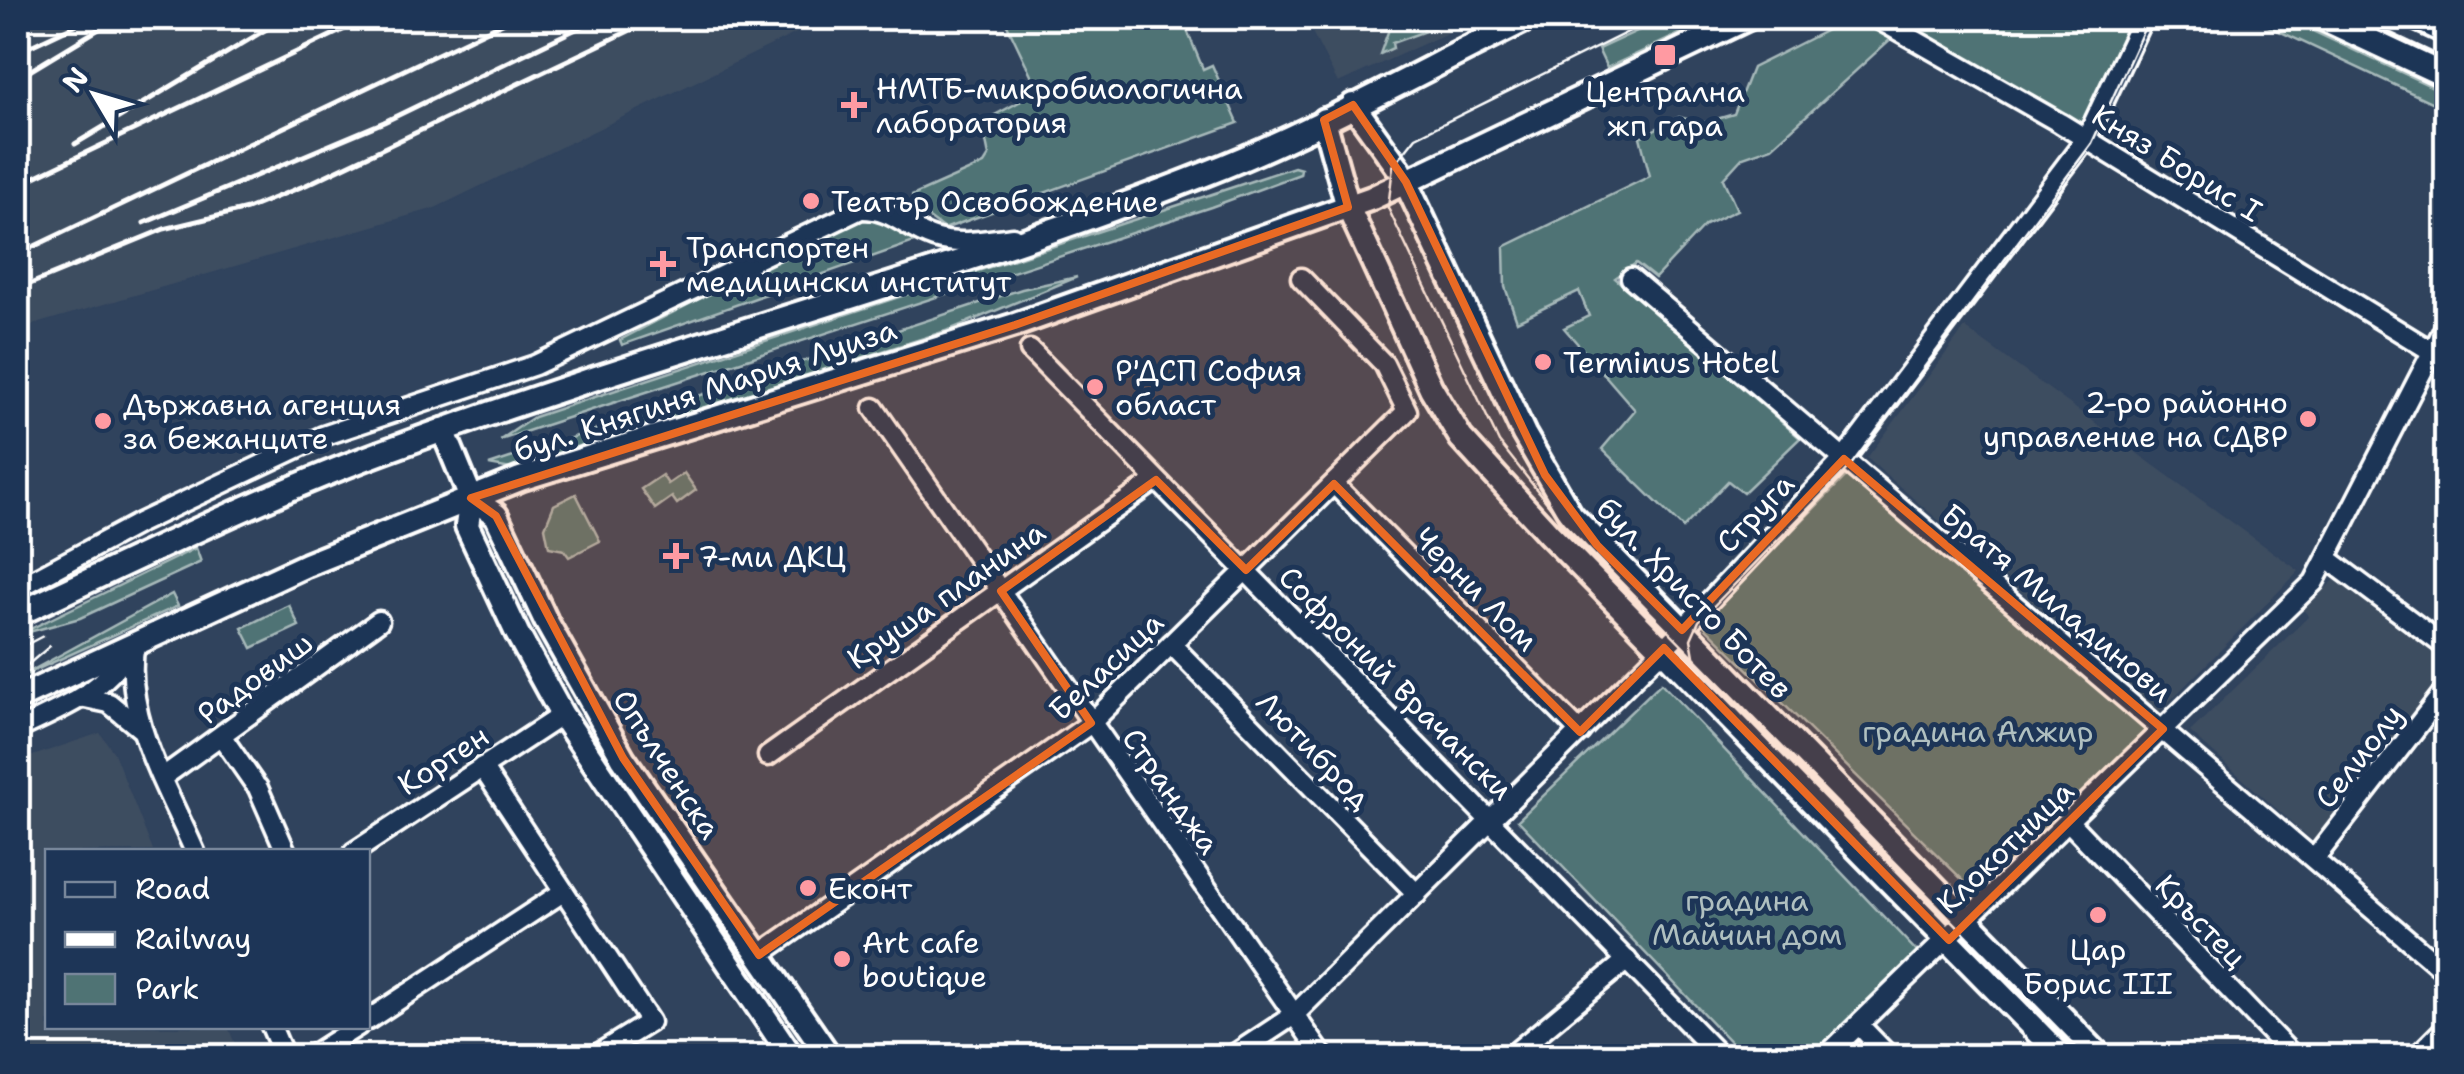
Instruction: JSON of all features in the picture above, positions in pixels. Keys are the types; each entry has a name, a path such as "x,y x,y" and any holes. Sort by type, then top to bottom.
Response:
{"main road":[{"name":"бул. Княгиня Мария Луиза","path":"18,614 294,486 443,430 1043,234 1202,176 1529,18"},
{"name":"бул. Княгиня Мария Луиза","path":"18,698 306,565 471,498 591,456 1015,326 1348,207 1748,18"},
{"path":"2322,18 2446,76"},
{"path":"2416,18 2446,32"},
{"name":"бул. Христо Ботев","path":"1353,105 1406,182 1545,475 1598,545 2100,1056"},
{"name":"бул. Христо Ботев","path":"1324,120 1348,207 1430,388 1461,438 2061,1056"},
{"name":"Опълченска","path":"443,430 471,498 467,526 516,633 562,715 791,1056"},
{"name":"Опълченска","path":"471,498 496,516 546,621 623,758 829,1056"}],"street":[{"name":"Княз Борис I","path":"1876,18 2086,139 2440,356"},
{"name":"Струга","path":"1232,1056 1294,1015 1848,462 2086,139 2143,18"},
{"name":"бул. Княгиня Мария Луиза","path":"18,588 139,523 322,436 535,366 861,209 878,208 932,238 952,241 1043,234"},
{"name":"Беласица","path":"759,955 1091,724 1407,410 1384,364 1301,278"},
{"name":"Братя Миладинови","path":"1630,278 2446,972"},
{"name":"Клокотница","path":"1826,1056 1968,923 2314,582 2440,356 2446,325"},
{"name":"Софроний Врачански","path":"1030,350 1720,1056"},
{"name":"Странджа","path":"874,408 1323,1056"},
{"name":"Круша планина","path":"768,756 1156,480"},
{"name":"Черни Лом","path":"1334,484 1580,732"},
{"path":"2328,559 2446,647"},
{"name":"Радовиш","path":"163,778 379,621"},
{"path":"18,729 85,698 112,678 135,643"},
{"path":"135,643 133,683 142,730 194,849"},
{"name":"Лютиброд","path":"1171,644 1417,894"},
{"name":"Селиолу","path":"2314,858 2446,689"},
{"path":"85,698 109,703 142,730"},
{"name":"Кортен","path":"359,849 562,715"},
{"path":"222,737 256,786 285,849"},
{"path":"482,767 650,1022 594,1056"},
{"name":"Кръстец","path":"2070,823 2293,1056"},
{"path":"370,1019 564,892"},
{"path":"1511,1056 1627,960"},
{"path":"1858,1025 1889,1056"},
{"path":"2416,1056 2446,1028"},
{"path":"272,1029 284,1056"},
{"path":"311,1056 353,1029"}],"highlighted area":[{"path":"1353,105 1406,182 1545,475 1597,545 1682,630 1844,459 2163,729 1949,940 1664,648 1580,732 1334,484 1246,570 1156,480 1001,591 1091,723 759,955 623,758 496,516 471,498 1015,325 1348,207 1324,120"}],"shaded area":[{"path":"18,18 827,18 435,208 18,329"},
{"path":"1305,18 1480,18 1338,83"},
{"path":"1965,328 2299,571 2159,712 1867,458"},
{"path":"2338,577 2446,660 2446,671 2315,843 2190,732 2309,616 2302,609"},
{"path":"100,733 114,753 152,849 45,849 45,1029 229,1029 240,1056 18,1056 18,761"},
{"path":"1295,1023 1318,1056 1245,1056"}],"green space":[{"path":"1004,18 1182,18 1203,69 1212,65 1238,123 944,229 918,210 912,196 984,164 989,156 982,122 1019,102 1035,83"},
{"path":"1393,18 1401,18 1406,27 1419,21 1423,28 1437,22 1439,26 1392,43 1393,48 1380,54"},
{"path":"1665,18 1714,18 1607,68 1598,49"},
{"path":"1900,18 2136,18 2084,128"},
{"path":"2251,18 2285,18 2446,93 2446,109"},
{"path":"1849,19 1893,37 1772,147 1743,157 1723,179 1737,210 1705,225 1655,278 1636,263 1615,278 1800,438 1743,493 1728,481 1683,528 1602,449 1635,410 1564,328 1589,316 1579,291 1517,321 1505,287 1504,247 1650,176 1640,137 1679,117 1703,123 1734,114 1752,68"},
{"path":"1294,167 1301,169 1300,174 1211,207 500,440 534,417"},
{"path":"873,215 917,241 622,345 620,340 857,217"},
{"path":"1077,277 949,330 511,469 489,465 1022,289"},
{"name":"градина Алжир","path":"1852,470 2154,726 1981,898 1701,623"},
{"path":"684,473 696,490 677,504 672,497 655,509 641,489 662,475 668,484"},
{"path":"576,494 600,541 569,557 564,550 549,547 545,527 554,505"},
{"path":"196,548 201,562 80,618 18,635"},
{"path":"172,594 178,606 18,678"},
{"path":"289,605 299,626 252,648 242,628"},
{"name":"градина Майчин дом","path":"1661,683 1920,955 1814,1056 1744,1056 1518,820"}],"tram line":[{"path":"1656,18 1416,137 1393,166 1388,208 1499,442 1563,523 2085,1056"},
{"path":"1694,656 1691,639 1699,621 1851,465 2092,143 2149,18"},
{"path":"2359,18 2446,59"},
{"path":"18,649 43,636"},
{"path":"18,673 50,646"}],"railway":[{"path":"18,52 90,18"},
{"path":"18,78 117,18"},
{"path":"75,144 285,18"},
{"path":"18,185 368,18"},
{"path":"18,254 513,18"},
{"path":"144,223 384,122 599,18"},
{"path":"18,289 164,229 247,209 306,185 656,18"}],"place":[{"name":"Централна жп гара","path":"1665,55"},
{"name":"НМТБ-микробиологична лаборатория","path":"854,105"},
{"name":"Театър Освобождение","path":"811,201"},
{"name":"Транспортен медицински институт","path":"663,264"},
{"name":"Terminus Hotel","path":"1543,362"},
{"name":"Р'ДСП София област","path":"1095,387"},
{"name":"2-ро районно управление на СДВР","path":"2308,419"},
{"name":"Държавна агенция за бежанците","path":"103,421"},
{"name":"7-ми ДКЦ","path":"676,556"},
{"name":"Еконт","path":"808,888"},
{"name":"Цар Борис III","path":"2098,915"},
{"name":"Art cafe boutique","path":"842,959"}]}
